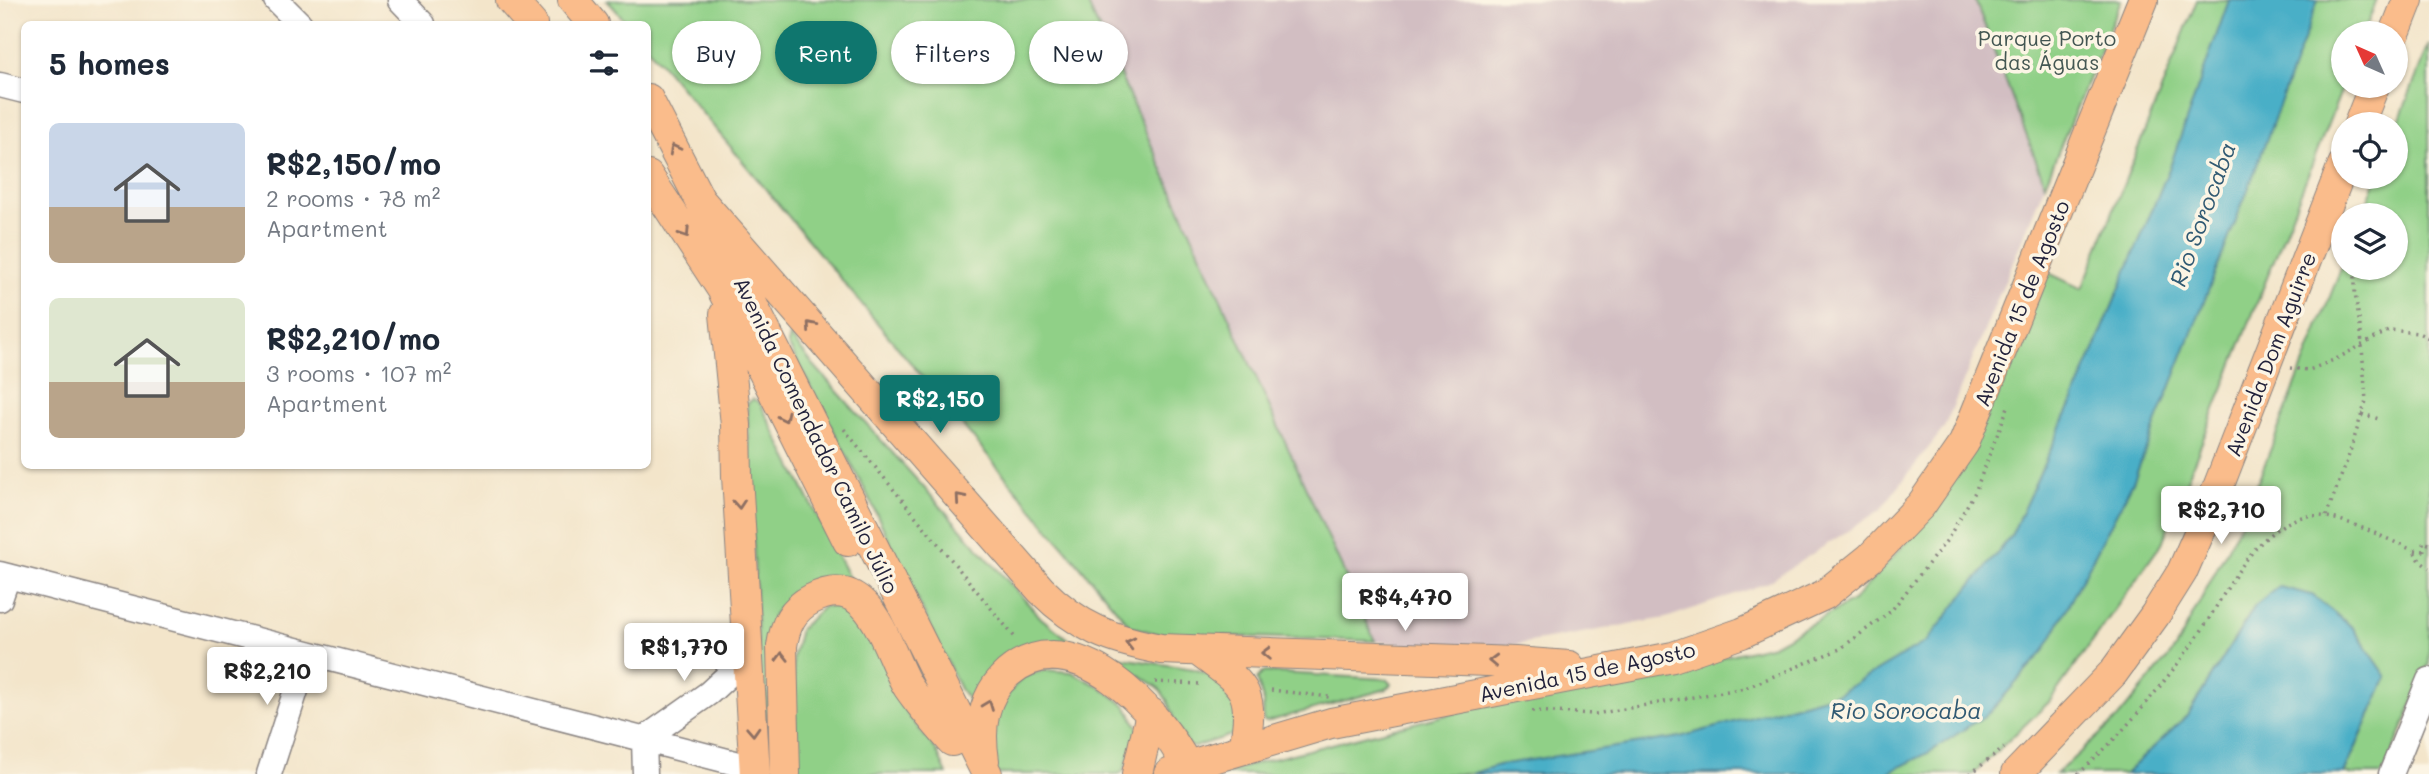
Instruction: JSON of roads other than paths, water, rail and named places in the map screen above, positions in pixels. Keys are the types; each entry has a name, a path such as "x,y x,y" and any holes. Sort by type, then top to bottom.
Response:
{"main road":[{"path":"511,0 529,21"},
{"path":"573,0 590,21"},
{"name":"Avenida 15 de Agosto","path":"1178,770 1331,723 1673,657 1730,637 1824,595 1870,558 1920,505 1964,443 2143,0"},
{"path":"2400,21 2408,0"},
{"name":"Avenida Comendador Camilo Júlio","path":"651,105 981,773"},
{"name":"Avenida Comendador Camilo Júlio","path":"651,181 722,289 800,450 952,741 981,773"},
{"name":"Avenida Dom Aguirre","path":"2016,774 2113,673 2182,572 2210,508 2334,189"},
{"path":"700,200 1041,590 1062,611 1091,628 1124,642 1161,649 1515,662 1610,669"},
{"name":"Avenida Comendador Camilo Júlio","path":"722,289 736,425 755,771"},
{"path":"785,774 782,646 785,628 794,611 821,594 839,592 857,598 867,607 876,618 907,686 952,741"},
{"path":"1197,650 1243,687 1250,711 1244,748"},
{"path":"981,773 981,735 985,705 1000,681 1018,665 1034,657 1071,660 1115,680 1151,713 1172,740 1178,770"},
{"path":"1137,774 1151,713"}],"street":[{"path":"276,0 297,21"},
{"path":"400,0 420,21"},
{"path":"0,85 21,90"},
{"path":"3,583 308,653 644,739 755,771"},
{"path":"269,774 308,653"},
{"path":"644,739 709,693 749,656"},
{"path":"2391,774 2429,680"},
{"path":"644,739 645,774"}],"water":[{"name":"Rio Sorocaba","path":"2229,0 2318,0 2249,187 2133,482 2045,650 1990,712 1930,752 1886,774 1471,774 1498,765 1680,737 1839,693 1927,641 2011,536 2075,396 2169,169"},
{"path":"2279,587 2312,595 2353,628 2387,677 2344,774 2125,774 2188,715 2255,606"}],"park label":[{"name":"Parque Porto das Águas","path":"2047,49"}]}
